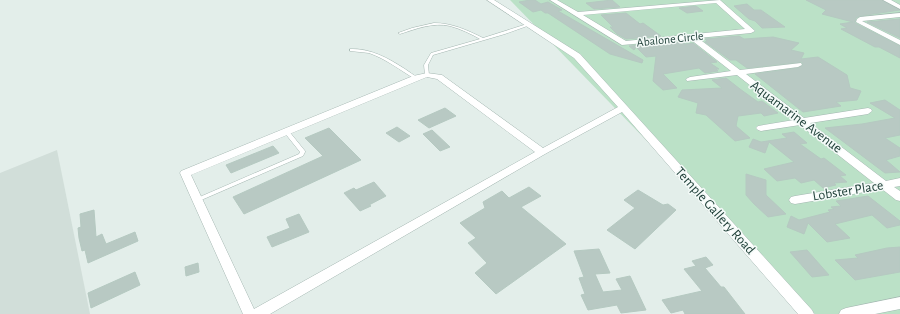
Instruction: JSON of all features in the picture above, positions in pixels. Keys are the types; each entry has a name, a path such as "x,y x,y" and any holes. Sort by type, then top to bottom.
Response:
{"street":[{"name":"Temple Gallery Road","path":"490,0 577,56 807,314"},
{"name":"Abalone Circle","path":"553,0 625,43 751,31 717,0"},
{"path":"576,14 717,0"},
{"path":"886,0 900,6"},
{"path":"900,14 860,18 859,20 859,22 900,43"},
{"name":"Aquamarine Avenue","path":"692,37 900,197"},
{"path":"690,80 798,65"},
{"path":"250,314 185,173 416,78 427,75 439,77 542,152"},
{"path":"258,314 542,152 623,108"},
{"path":"761,128 868,111"},
{"name":"Lobster Place","path":"795,200 900,182"},
{"path":"846,314 900,303"}],"lane":[{"path":"400,33 426,25 440,23 461,28 483,39"},
{"path":"427,75 426,65 432,54 528,24"},
{"path":"352,50 363,50 374,53 416,78"},
{"path":"198,200 301,155 303,152 286,131"}],"shaded area":[{"path":"57,150 90,314 0,314 0,173"}],"green space":[{"path":"510,0 900,0 900,314 815,314"}],"building":[{"path":"535,0 541,4 548,2 562,10 558,11 643,60 642,63 610,54 548,13 541,10 533,12 519,2"},
{"path":"612,0 620,7 594,9 586,3"},
{"path":"806,0 882,0 900,10 860,16 856,18 855,23 900,46 900,58 841,29 847,28 840,24 853,22 822,14 826,10"},
{"path":"747,4 754,10 761,10 785,27 762,28 734,6"},
{"path":"696,6 703,11 687,13 679,8"},
{"path":"626,13 640,24 643,23 661,36 626,39 617,34 610,27 613,27 601,15"},
{"path":"900,19 900,38 867,22"},
{"path":"739,36 744,39 773,37 799,43 791,50 804,53 801,59 818,57 847,75 850,88 861,91 857,100 836,102 841,106 803,112 755,74 798,68 803,65 802,62 747,68 736,60 730,60 705,42 707,41 705,39"},
{"path":"682,42 685,44 693,43 717,62 710,63 719,69 716,69 718,71 705,73 699,68 663,74 677,88 663,90 653,81 656,56 646,57 636,47 634,50 629,46"},
{"path":"726,78 758,102 762,101 778,113 764,116 761,113 738,116 736,126 750,138 735,141 706,115 696,113 698,103 678,97 682,90 722,88 712,80"},
{"path":"885,100 900,110 900,135 885,138 900,148 900,156 886,160 900,172 885,173 825,128 862,124 895,118 870,103"},
{"path":"445,108 456,116 429,128 418,120"},
{"path":"397,127 410,136 399,142 386,133"},
{"path":"329,128 361,160 244,214 233,197 323,156 305,138"},
{"path":"432,130 450,147 440,151 423,134"},
{"path":"794,132 807,143 800,144 821,159 824,158 846,175 840,176 847,182 834,183 836,185 823,188 814,180 801,183 795,178 777,181 764,169 794,162 769,142 765,153 749,147 753,139 761,142 787,138 782,134"},
{"path":"273,146 279,153 231,173 226,165"},
{"path":"746,174 766,180 766,195 786,214 768,217 754,204 746,195"},
{"path":"374,182 386,196 360,211 344,193 354,188 356,190"},
{"path":"529,187 541,196 521,207 566,244 496,294 475,273 487,263 468,243 476,238 460,223 485,208 483,202 502,191 509,198"},
{"path":"638,190 663,205 668,204 676,210 635,249 607,230 635,208 624,200"},
{"path":"868,196 900,221 900,225 887,228 872,215 835,224 850,238 827,242 808,223 804,234 787,227 791,216 799,220 830,212 828,210 834,209 831,207 841,206 836,201"},
{"path":"94,210 96,237 102,234 106,244 135,232 138,241 88,263 85,250 82,251 78,228 81,227 80,214"},
{"path":"299,214 309,232 272,247 267,237 290,228 286,219"},
{"path":"900,247 900,272 855,280 835,260 858,258 855,255 887,248"},
{"path":"599,249 610,273 595,274 603,292 622,290 616,279 630,276 646,310 621,313 617,305 588,310 581,295 585,294 579,278 584,277 574,251"},
{"path":"807,250 829,275 812,277 790,252"},
{"path":"706,257 713,265 705,268 721,287 724,287 745,314 685,314 683,310 671,313 662,300 702,291 684,269 696,266 692,261"},
{"path":"198,263 199,272 186,276 185,267"},
{"path":"135,272 140,285 91,308 88,293"}]}
